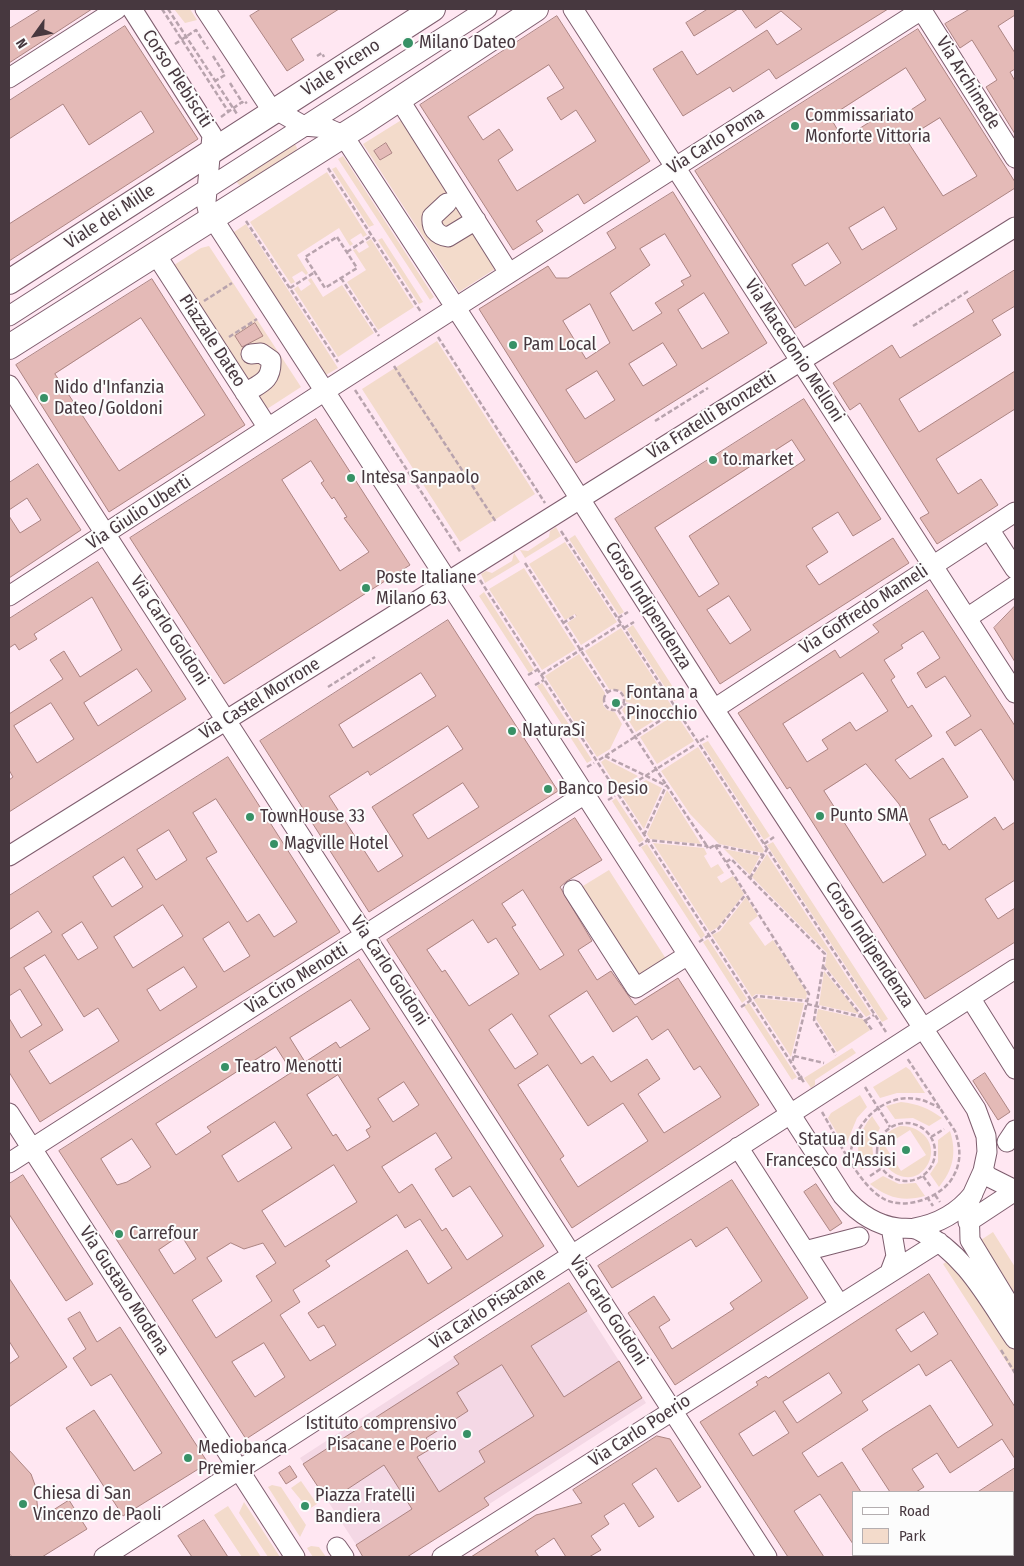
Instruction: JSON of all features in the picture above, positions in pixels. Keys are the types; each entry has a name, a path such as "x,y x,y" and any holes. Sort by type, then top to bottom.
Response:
{"main road":[{"name":"Viale Piceno","path":"274,111 433,9"},
{"path":"9,347 343,135 536,9"},
{"path":"212,153 274,111"},
{"name":"Viale dei Mille","path":"9,282 212,153"}],"street":[{"path":"9,78 116,9"},
{"name":"Corso Plebisciti","path":"132,9 212,135 212,153"},
{"path":"205,9 263,99 274,111 304,126 328,128 343,135 456,307"},
{"path":"9,316 487,9"},
{"name":"Via Macedonio Melloni","path":"573,9 1015,693"},
{"name":"Via Carlo Poma","path":"509,273 922,9"},
{"name":"Via Archimede","path":"922,9 1015,158"},
{"path":"268,428 509,273 398,99"},
{"path":"284,172 304,147 304,126"},
{"path":"212,153 206,207 212,217 585,794 693,948 790,1114 847,1201 871,1220 891,1226 914,1228 933,1224 949,1216 972,1194"},
{"path":"447,203 432,217 433,228 442,236 454,234 476,220"},
{"name":"Via Fratelli Bronzetti","path":"511,541 1015,227"},
{"name":"Piazzale Dateo","path":"155,253 268,428"},
{"name":"Corso Indipendenza","path":"456,307 714,709 976,1109 982,1121 986,1152 983,1171"},
{"path":"245,393 268,379 271,371 271,360 261,353 250,354"},
{"name":"Via Carlo Goldoni","path":"9,385 767,1557"},
{"name":"Via Giulio Uberti","path":"9,596 268,428"},
{"name":"Via Goffredo Mameli","path":"714,709 1015,512"},
{"path":"989,529 1015,569"},
{"name":"Via Castel Morrone","path":"9,856 511,541"},
{"path":"967,618 1015,586"},
{"name":"Via Ciro Menotti","path":"9,1163 585,794"},
{"path":"573,890 636,988 693,948"},
{"name":"Via Carlo Pisacane","path":"239,1469 1015,969"},
{"path":"971,999 1015,1069"},
{"name":"Via Gustavo Modena","path":"9,1114 239,1469"},
{"path":"738,1147 839,1304"},
{"path":"968,1222 1015,1191 989,1177 983,1171 969,1202 968,1222 972,1246 1015,1314"},
{"path":"890,1272 896,1256 891,1226"},
{"path":"914,1228 939,1242 968,1268 1015,1338"},
{"path":"805,1251 859,1237"},
{"name":"Via Carlo Poerio","path":"442,1557 939,1242"},
{"path":"104,1557 239,1469 295,1557"}],"path":[{"path":"162,9 228,111"},
{"path":"168,9 238,115"},
{"path":"177,49 174,44 196,30 208,49"},
{"path":"203,89 225,75 213,56"},
{"path":"230,84 242,102"},
{"path":"216,122 222,118 220,116 242,102 244,104 250,101"},
{"path":"328,168 424,317"},
{"path":"246,220 337,361"},
{"path":"346,252 371,236"},
{"path":"337,237 357,268 325,288 315,272 305,257 337,237"},
{"path":"290,288 315,272"},
{"path":"341,278 395,361 393,364 496,522"},
{"path":"200,304 232,283"},
{"path":"913,326 970,290"},
{"path":"223,341 257,320"},
{"path":"437,335 547,506"},
{"path":"354,388 464,558"},
{"path":"655,421 708,388"},
{"path":"558,526 889,1037"},
{"path":"525,563 608,692"},
{"path":"477,577 808,1089"},
{"path":"618,618 628,612"},
{"path":"563,623 576,615"},
{"path":"624,628 634,622"},
{"path":"541,675 621,624"},
{"path":"328,687 375,657"},
{"path":"527,676 537,670"},
{"path":"534,686 544,680"},
{"path":"608,692 620,692 623,696 623,704 618,710"},
{"path":"608,692 604,699 606,706 611,710 618,710"},
{"path":"623,704 669,714"},
{"path":"618,710 707,846"},
{"path":"599,760 675,711"},
{"path":"700,741 708,736"},
{"path":"620,792 696,744"},
{"path":"605,756 667,786"},
{"path":"586,768 594,763"},
{"path":"644,835 667,786"},
{"path":"608,800 615,796"},
{"path":"764,844 774,838"},
{"path":"637,847 648,840 707,846 708,849 715,845 764,855"},
{"path":"715,845 810,994 792,1063"},
{"path":"750,878 767,849"},
{"path":"726,862 731,859 825,954 814,1020 836,1055"},
{"path":"693,948 718,929 746,894"},
{"path":"823,966 873,1032"},
{"path":"741,1007 757,996 807,1003 865,1019 874,1015"},
{"path":"820,1110 868,1186 884,1199 910,1203 927,1197 949,1183 954,1176 960,1156 955,1131 905,1055"},
{"path":"794,1056 824,1063"},
{"path":"865,1087 890,1127"},
{"path":"850,1158 852,1141 858,1129 866,1118 878,1108 895,1101 909,1099 923,1100 941,1109"},
{"path":"908,1123 917,1125 931,1137 935,1154 929,1169 923,1175 916,1179 901,1180 888,1174 882,1168 877,1150 881,1137 890,1127 908,1123"},
{"path":"931,1137 944,1129"},
{"path":"870,1176 882,1168"},
{"path":"923,1175 930,1187"}],"shaded area":[{"name":"Istituto comprensivo Pisacane e Poerio","path":"569,1283 646,1403 407,1557 364,1557 300,1458"}],"green space":[{"path":"174,9 190,9 197,20 185,23"},
{"path":"403,119 498,267 459,292 363,144","holes":["386,143 392,153 380,160 374,150"]},
{"path":"294,142 297,148 296,151 243,185 239,185 235,180"},
{"path":"343,156 434,297 430,300 338,159"},
{"path":"336,167 374,225 369,227 332,169"},
{"path":"327,172 367,235 363,237 361,233 350,240 353,244 350,246 339,228 297,255 308,273 306,275 302,271 292,277 295,282 291,284 250,222"},
{"path":"246,224 338,368 324,376 231,234"},
{"path":"382,238 423,302 419,304 378,240"},
{"path":"371,239 414,307 378,330 347,282 366,270 353,250 356,249 359,253 369,247 366,242"},
{"path":"209,246 301,387 267,409 174,265 201,248"},
{"path":"311,278 323,297 342,285 374,333 338,357 294,289 298,286 301,291 311,284 308,280"},
{"path":"437,341 535,494 460,542 362,389"},
{"path":"556,527 561,536 525,558 520,550 528,551 549,537 550,531"},
{"path":"575,535 624,612 619,615 569,539"},
{"path":"565,542 617,622 581,645 567,623 576,617 575,614 565,620 529,564"},
{"path":"514,553 520,562 485,583 481,574 486,571 492,573 512,561"},
{"path":"524,568 576,649 542,670 489,589"},
{"path":"484,592 534,670 529,673 479,596"},
{"path":"633,625 680,698 674,701 627,629"},
{"path":"621,628 673,708 667,712 626,702 622,691 609,689 585,651"},
{"path":"579,654 605,693 603,705 607,710 615,712 622,724 610,749 597,757 545,676"},
{"path":"542,683 592,760 587,763 537,686"},
{"path":"625,706 663,715 636,732 622,710"},
{"path":"676,714 694,741 657,764 640,737"},
{"path":"708,741 770,836 764,840 702,744"},
{"path":"698,747 764,850 763,853 719,844 690,814 661,771"},
{"path":"605,759 638,776 618,789 601,762"},
{"path":"646,780 662,788 644,829 622,796"},
{"path":"667,790 701,844 650,839 647,834"},
{"path":"616,798 644,840 639,843 612,801"},
{"path":"773,842 888,1019 882,1022 767,845"},
{"path":"653,843 704,848 707,854 704,856 711,868 718,864 724,873 717,877 721,883 733,876 744,894 718,927 710,932"},
{"path":"647,844 705,935 701,939 641,847"},
{"path":"724,849 760,856 750,875"},
{"path":"767,854 871,1014 866,1017 825,966 827,953 752,877"},
{"path":"609,870 668,962 637,982 578,889"},
{"path":"746,897 758,916 749,923 765,946 773,940 807,993 806,999 756,994 752,997 712,935 720,931"},
{"path":"708,939 747,999 742,1003 703,942"},
{"path":"824,971 859,1014 819,1005"},
{"path":"757,998 804,1003 791,1057 754,1000"},
{"path":"749,1003 797,1077 792,1080 744,1006"},
{"path":"818,1009 863,1019 870,1030 837,1052 816,1019"},
{"path":"852,1048 856,1053 815,1080 815,1085 811,1088 804,1078"},
{"path":"906,1067 925,1093 897,1093 880,1098 873,1087"},
{"path":"860,1095 867,1107 857,1118 847,1142 843,1143 828,1118 831,1113"},
{"path":"901,1102 923,1107 942,1118 929,1126 913,1118 895,1119 886,1106"},
{"path":"872,1116 880,1128 872,1144 874,1162 861,1170 858,1155 859,1142 867,1122"},
{"path":"900,1126 907,1126 921,1132 929,1142 931,1149 928,1164 918,1174 907,1177 896,1174 887,1167 881,1157 880,1145 886,1135","holes":["910,1130 926,1155 901,1171 885,1146"]},
{"path":"950,1131 953,1147 952,1161 948,1174 939,1187 930,1174 938,1162 938,1140"},
{"path":"883,1176 899,1184 916,1183 925,1196 903,1199 883,1193 870,1184"},
{"path":"993,1232 1015,1267 1015,1294 981,1240"},
{"path":"956,1256 1015,1348 1015,1375 943,1264"},
{"path":"301,1481 317,1504 306,1511 303,1506 305,1505 291,1488"},
{"path":"272,1485 281,1487 306,1525 300,1537 268,1487"},
{"path":"244,1502 280,1557 268,1557 239,1513"},
{"path":"228,1506 261,1557 242,1557 214,1515"},
{"path":"311,1546 319,1547 326,1557 313,1557 307,1548"}],"building":[{"path":"41,9 92,9 9,63 9,29"},
{"path":"261,9 339,9 291,39 304,60 287,71 250,16"},
{"path":"708,9 738,9 694,36 686,23"},
{"path":"742,9 888,9 776,79 769,69 733,92 730,87 683,116 653,69 682,51 697,75 767,30 777,45 802,29 781,11 756,28"},
{"path":"970,9 1015,9 1015,15 998,26 1015,53 1015,69 1010,72 1015,81 1015,134 986,87 997,80 972,40 960,48 945,24"},
{"path":"557,16 650,161 584,204 578,194 536,221 543,231 513,250 420,105","holes":["549,65 564,88 547,98 561,120 576,110 596,141 517,191 498,160 513,150 499,129 483,140 468,117"]},
{"path":"125,26 198,139 9,261 9,224 154,132 141,111 89,145 63,104 9,139 9,101"},
{"path":"918,29 1015,182 1015,188 795,328 695,171","holes":["906,68 926,100 897,119 890,109 843,139 830,117","940,118 977,176 943,196 906,139","884,207 897,229 862,250 849,228","828,243 841,263 805,286 792,265"]},
{"path":"386,143 392,153 380,160 374,151"},
{"path":"673,192 767,343 576,463 479,309 548,266 556,278 568,278 616,248 607,233","holes":["665,234 691,276 681,281 684,285 655,303 662,313 633,331 610,293 650,265 640,249","704,293 729,333 702,349 678,310","590,304 610,343 586,359 563,321","663,343 677,365 643,386 629,364","597,371 615,400 585,419 566,390"]},
{"path":"1015,270 1015,306 992,320 1001,335 899,399 919,432 1015,371 1015,409 936,459 958,494 981,479 998,505 937,544 920,518 929,513 860,403 850,410 833,383 892,345 900,358 974,312 967,300"},
{"path":"152,279 245,425 109,512 16,365","holes":["141,318 205,415 119,471 55,374"]},
{"path":"255,323 263,336 242,347 235,336"},
{"path":"804,399 881,519 853,536 838,512 812,528 828,552 806,566 819,585 893,538 909,563 720,684 615,519","holes":["792,440 805,460 689,536 719,584 699,597 655,528","729,596 751,630 730,644 707,610"]},
{"path":"316,419 410,565 224,684 130,538","holes":["311,461 324,481 321,483 332,499 334,497 347,517 344,518 369,552 340,571 282,480"]},
{"path":"38,464 81,530 9,578 9,516 20,533 41,520 27,498 9,510 9,483"},
{"path":"98,562 186,699 9,812 9,780 13,777 9,770 9,714 63,679 50,660 64,651 80,677 122,650 92,597 34,634 37,639 19,650 15,644 9,648 9,619","holes":["137,669 152,691 98,726 84,703","51,703 74,739 37,763 14,726"]},
{"path":"927,590 1015,726 1015,782 981,729 955,746 946,732 971,716 945,676 926,688 917,673 940,658 923,631 901,645 903,648 884,660 895,677 891,680 908,708 912,705 932,736 895,760 910,779 943,758 968,797 929,819 943,845 945,844 949,850 995,817 1003,830 1015,822 1015,880 985,899 998,919 1015,908 1015,942 925,999 790,787 787,789 738,713 835,650 840,658 879,632 873,625","holes":["863,673 888,711 856,731 850,722 822,740 828,749 807,762 783,724","866,764 899,804 926,855 883,883 824,791"]},
{"path":"1015,606 1015,662 994,628"},
{"path":"448,620 558,791 369,912 260,741","holes":["421,673 436,696 353,748 339,725","448,726 463,749 372,807 403,856 378,872 329,796 368,771 370,775","463,783 479,807 428,839 413,815"]},
{"path":"228,757 340,932 40,1122 9,1072 9,1018 21,1038 42,1025 20,989 9,996 9,959 52,932 38,911 9,930 9,896","holes":["216,799 297,922 274,937 259,914 247,922 206,858 217,852 193,813","169,830 187,860 156,880 137,850","124,857 143,887 112,907 93,877","163,905 183,936 133,968 114,937","82,922 98,948 78,960 62,935","229,922 250,956 224,972 203,939","45,955 84,1017 98,1008 119,1041 50,1084 29,1051 63,1030 24,968","184,967 197,987 160,1011 147,990"]},
{"path":"575,818 602,860 560,887 592,941 578,950 597,980 611,971 635,1005 678,978 759,1105 572,1228 387,940","holes":["523,890 564,955 540,970 512,927 516,925 502,904","473,920 488,943 496,938 519,974 469,1006 445,970 442,972 427,950","587,991 613,1032 637,1016 652,1040 668,1029 694,1070 700,1066 721,1097 664,1133 638,1094 660,1079 647,1059 611,1082 593,1056 581,1064 549,1016","512,1014 538,1054 515,1069 489,1030","548,1065 588,1126 623,1103 648,1141 578,1187 560,1159 564,1156 518,1085"]},
{"path":"359,959 544,1246 246,1439 59,1151","holes":["351,1000 370,1029 340,1048 336,1042 305,1062 290,1038","276,1047 292,1072 207,1127 211,1132 176,1155 156,1124","338,1075 371,1127 366,1130 370,1137 347,1151 336,1134 333,1136 307,1095","404,1082 419,1105 393,1122 378,1099","275,1122 292,1148 238,1182 222,1156","436,1133 452,1158 435,1169 453,1197 470,1186 503,1236 467,1260 446,1228 442,1231 412,1184 399,1193 382,1167","132,1139 151,1167 127,1182 117,1185 101,1159","334,1165 357,1202 285,1247 262,1211","397,1215 405,1228 420,1219 452,1268 428,1284 407,1250 308,1313 318,1328 324,1325 336,1345 310,1361 280,1315 300,1302 293,1290 330,1266 326,1261","181,1235 196,1259 174,1274 159,1250","231,1243 244,1249 263,1243 276,1263 256,1276 272,1301 216,1338 192,1300 222,1281 207,1258","264,1343 285,1377 255,1397 232,1362"]},
{"path":"985,1073 1010,1112 998,1120 973,1081"},
{"path":"23,1175 93,1284 66,1301 9,1214 9,1184"},
{"path":"732,1180 808,1298 675,1385 628,1313 654,1296 670,1320 659,1327 672,1349 734,1309 730,1303 762,1281 727,1227 696,1247 691,1239 612,1288 598,1266"},
{"path":"816,1184 842,1223 830,1231 804,1192"},
{"path":"929,1274 1015,1407 1015,1459 1002,1439 950,1473 937,1453 912,1469 924,1487 918,1491 889,1491 862,1449 884,1434 930,1405 958,1448 993,1425 951,1360 926,1376 919,1364 862,1401 868,1410 802,1453 818,1477 842,1462 860,1491 852,1491 852,1542 820,1494 794,1511 824,1557 788,1557 700,1422 758,1385 756,1382 766,1376 768,1378","holes":["924,1312 938,1334 911,1352 896,1330","829,1373 842,1393 797,1423 783,1402","775,1411 789,1433 753,1456 739,1434"]},
{"path":"9,1278 67,1367 9,1407 9,1364 19,1357 9,1341"},
{"name":"Istituto comprensivo Pisacane e Poerio","path":"569,1283 587,1311 531,1346 564,1397 619,1361 642,1398 484,1498 489,1505 407,1557 363,1557 356,1545 412,1509 384,1465 328,1502 303,1464 459,1364 454,1357","holes":["502,1365 534,1416 479,1451 485,1462 439,1492 417,1457 432,1448 426,1438 468,1411 457,1393"]},
{"path":"80,1312 97,1342 120,1327 208,1463 123,1516 66,1428 94,1410 134,1471 162,1453 111,1374 91,1386 73,1358 86,1349 68,1319"},
{"path":"657,1436 670,1439 701,1487 678,1502 656,1468 632,1484 654,1517 639,1527 624,1503 604,1516 609,1524 591,1536 601,1550 589,1557 566,1557 554,1538 535,1551 539,1557 471,1557 536,1515 582,1503 573,1490"},
{"name":"Chiesa di San Vincenzo de Paoli","path":"9,1450 31,1474 35,1485 39,1519 69,1500 87,1529 42,1557 12,1557 9,1553"},
{"path":"290,1466 297,1477 286,1484 279,1473"},
{"path":"1015,1468 1015,1492 980,1491"},
{"path":"204,1520 228,1557 192,1557 178,1536"}],"place":[{"name":"Milano Dateo","path":"408,43"},
{"name":"Commissariato Monforte Vittoria","path":"795,126"},
{"name":"Pam Local","path":"513,345"},
{"name":"Nido d'Infanzia Dateo/Goldoni","path":"44,398"},
{"name":"to.market","path":"713,460"},
{"name":"Intesa Sanpaolo","path":"351,478"},
{"name":"Poste Italiane Milano 63","path":"366,588"},
{"name":"Fontana a Pinocchio","path":"616,703"},
{"name":"NaturaSì","path":"512,731"},
{"name":"Banco Desio","path":"548,789"},
{"name":"Punto SMA","path":"820,816"},
{"name":"TownHouse 33","path":"250,817"},
{"name":"Magville Hotel","path":"274,844"},
{"name":"Teatro Menotti","path":"225,1067"},
{"name":"Statua di San Francesco d'Assisi","path":"906,1150"},
{"name":"Carrefour","path":"119,1234"},
{"name":"Istituto comprensivo Pisacane e Poerio","path":"467,1434"},
{"name":"Mediobanca Premier","path":"188,1458"},
{"name":"Chiesa di San Vincenzo de Paoli","path":"23,1504"},
{"name":"Piazza Fratelli Bandiera","path":"305,1506"}]}
